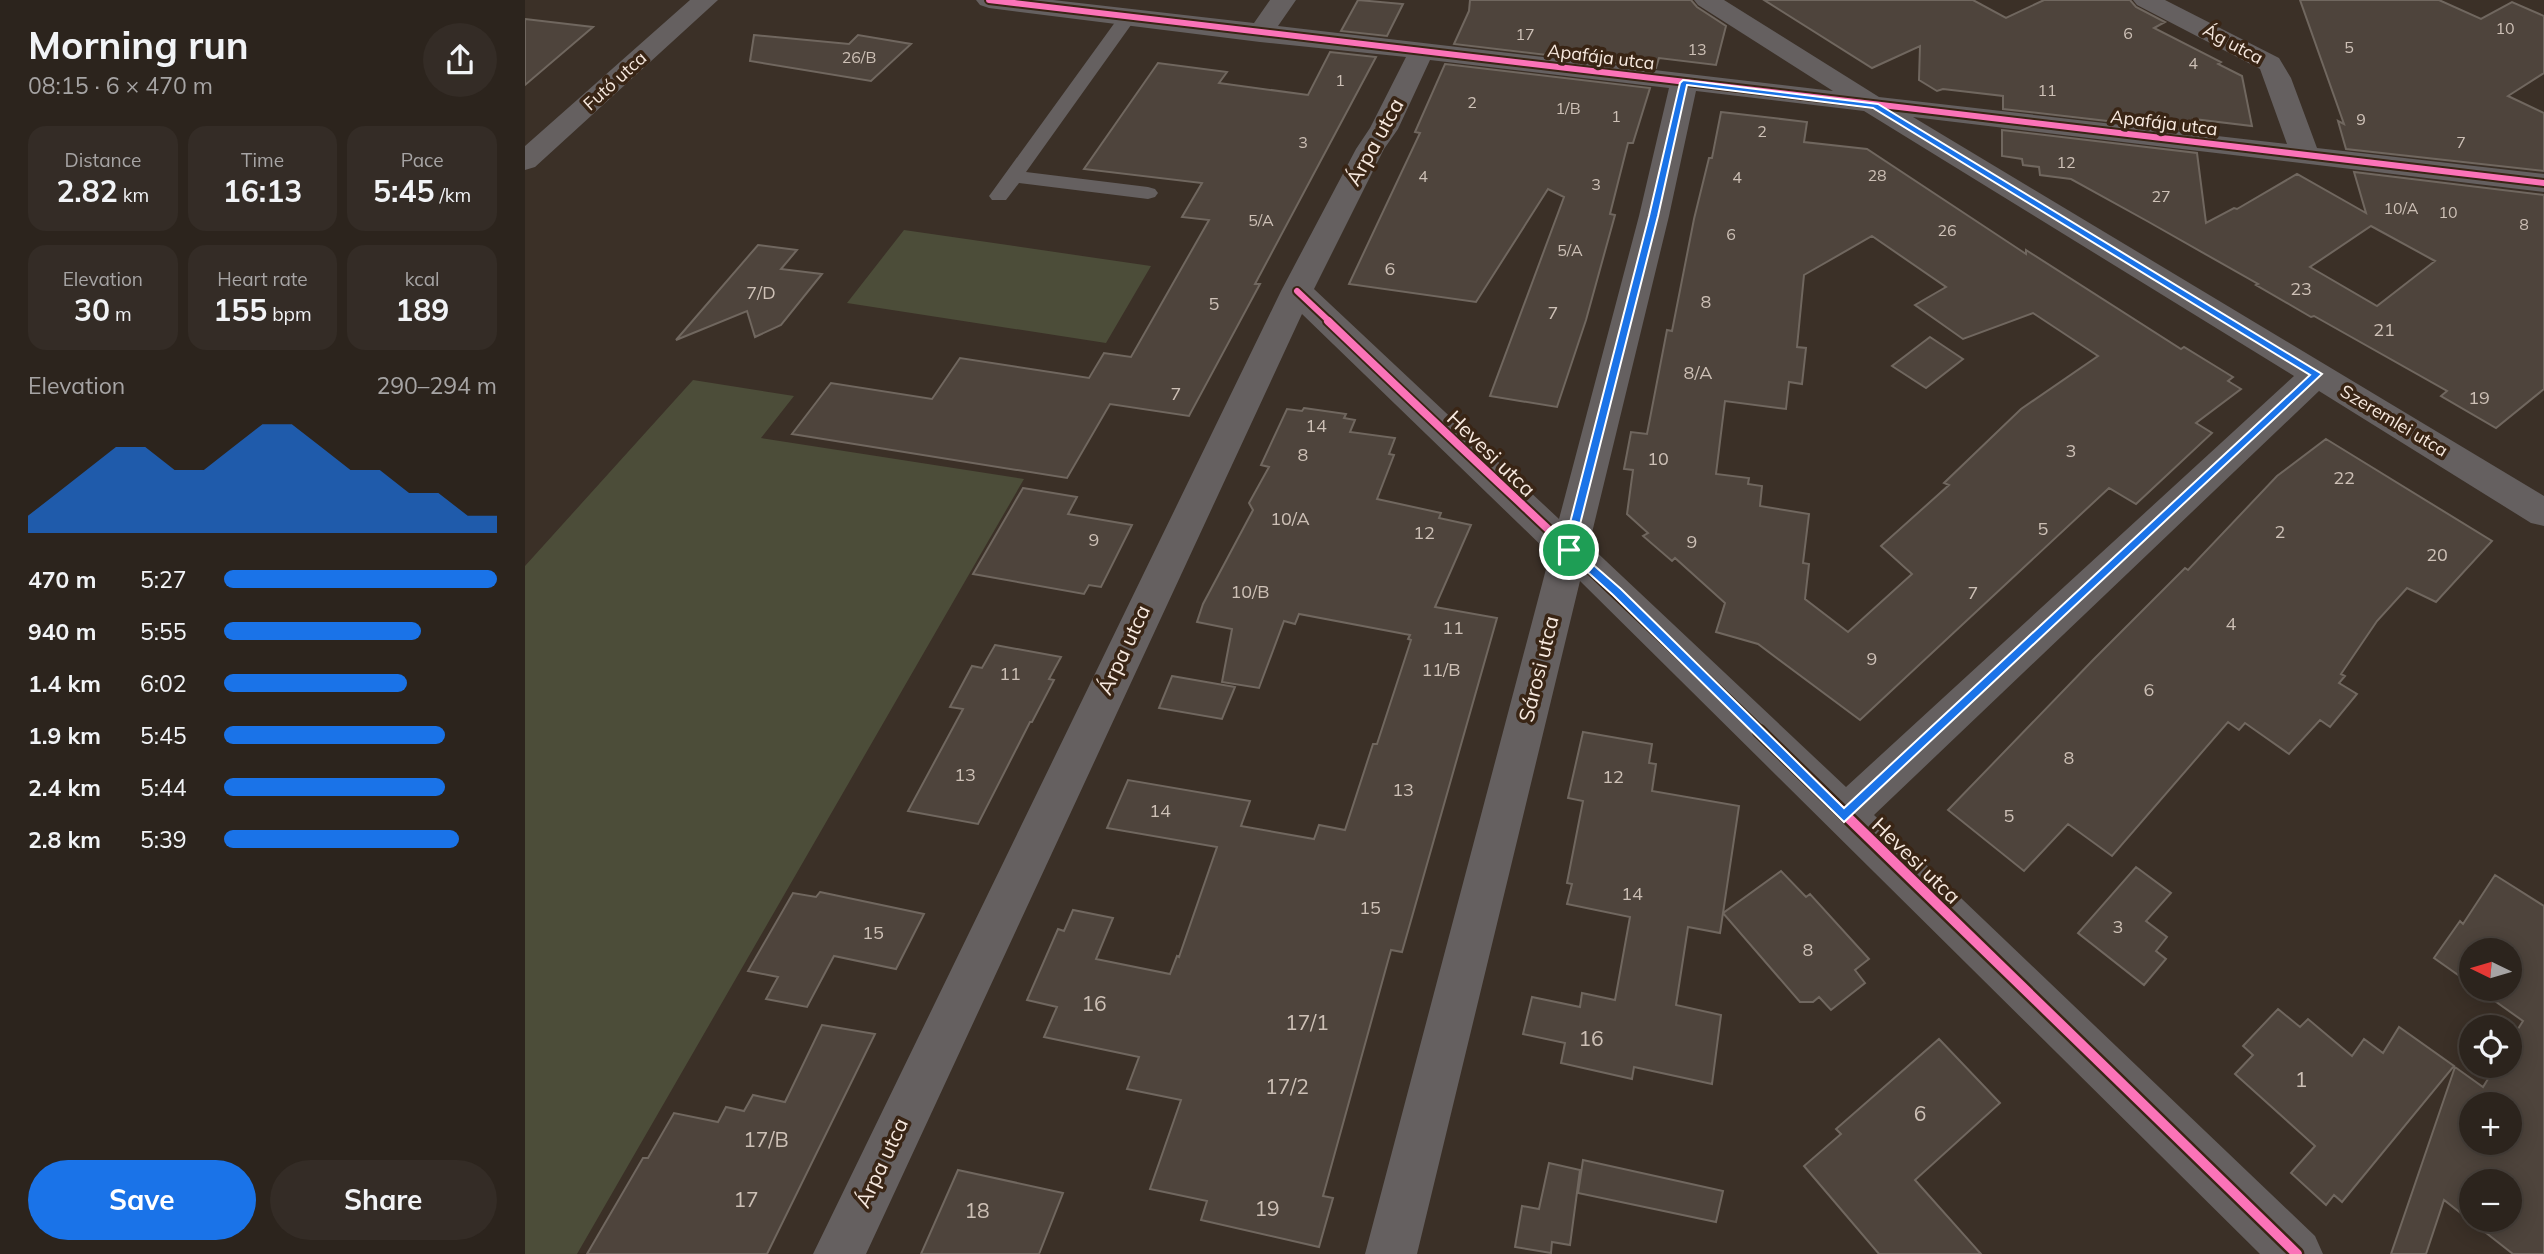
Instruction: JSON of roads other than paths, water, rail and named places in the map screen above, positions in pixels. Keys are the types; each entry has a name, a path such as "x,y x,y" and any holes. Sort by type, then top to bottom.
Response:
{"street":[{"name":"Futó utca","path":"525,162 705,0"},
{"name":"Apafája utca","path":"989,0 2544,183"},
{"path":"1260,34 1283,0"},
{"name":"Szeremlei utca","path":"1707,0 1875,106 2544,513"},
{"name":"Ág utca","path":"2145,0 2270,64 2279,78 2305,155"},
{"name":"Árpa utca","path":"839,1254 1297,291 1370,149 1384,129 1421,52"},
{"name":"Sárosi utca","path":"1391,1254 1654,216 1683,83"},
{"name":"Hevesi utca","path":"1297,291 1569,550 1617,592 1844,816 2297,1254"},
{"path":"1844,816 2317,374"}],"lane":[{"path":"999,196 1127,18"},
{"path":"1014,176 1148,193"}]}
